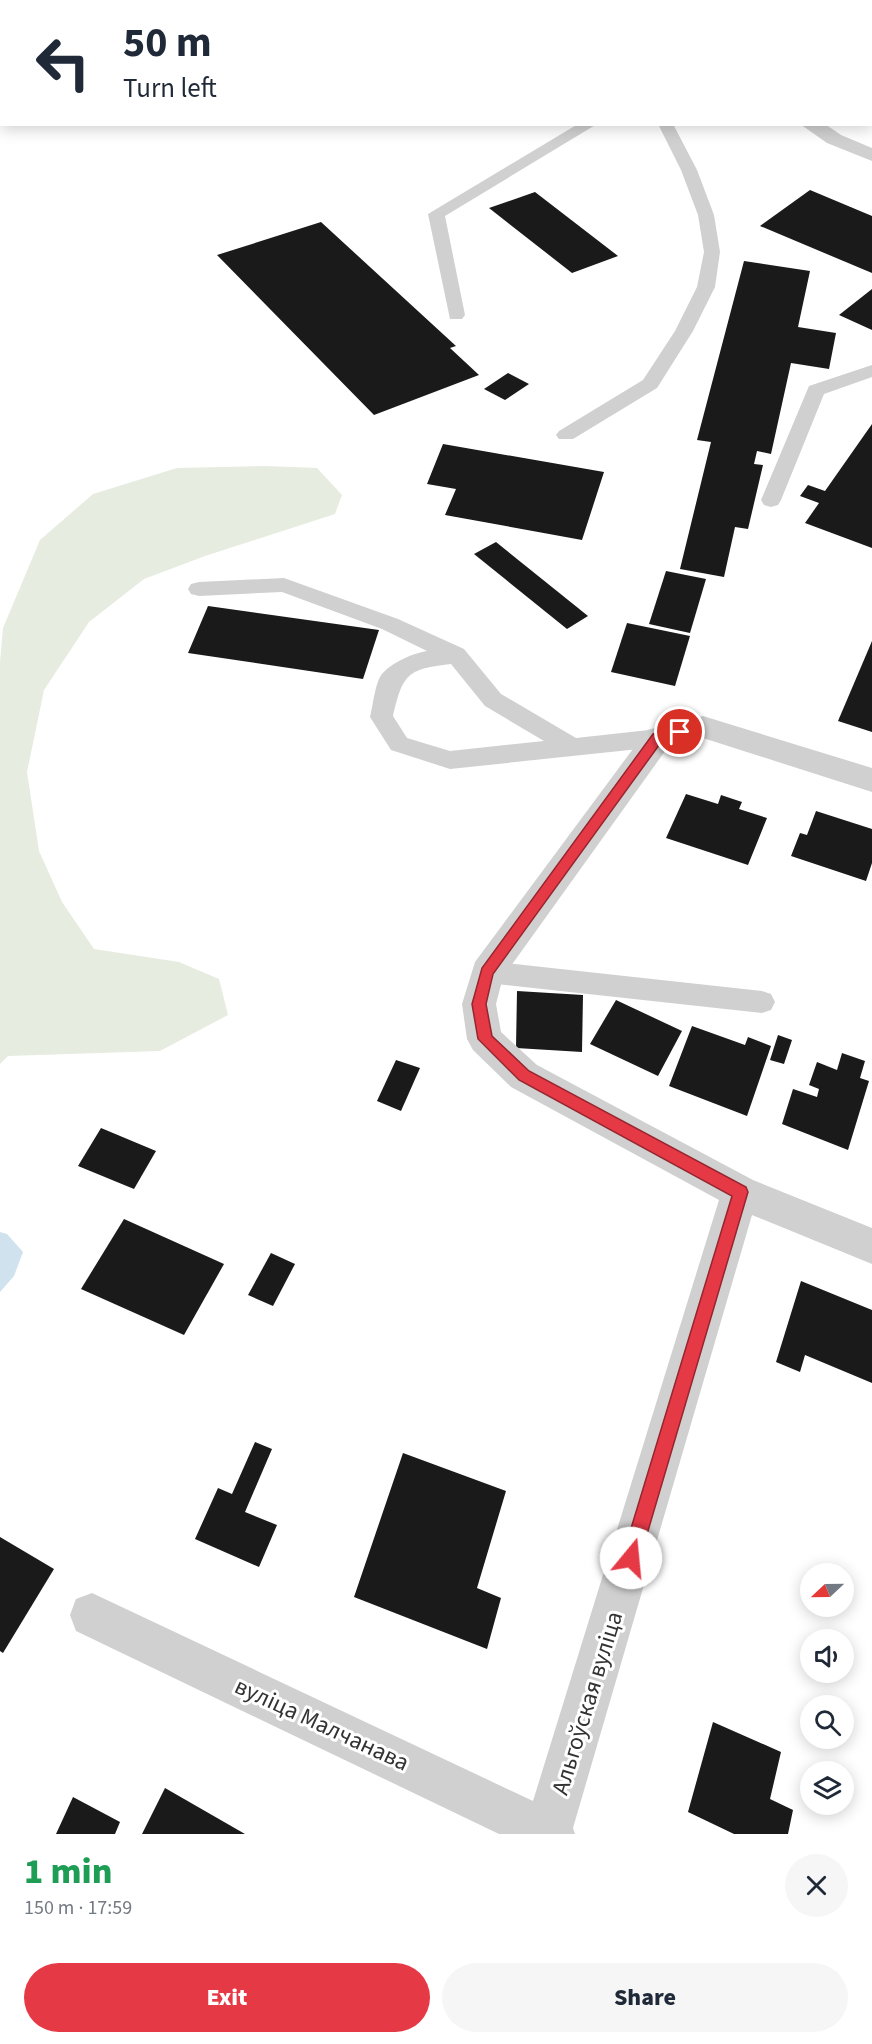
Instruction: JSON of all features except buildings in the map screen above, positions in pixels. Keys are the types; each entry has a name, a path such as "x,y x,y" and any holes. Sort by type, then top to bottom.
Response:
{"street":[{"path":"813,126 834,139 872,155"},
{"path":"872,780 703,727 658,738 487,972 479,1004 485,1039 524,1076 741,1192 872,1246"},
{"name":"Альгоўская вуліца","path":"549,1833 741,1192"},
{"name":"вуліца Малчанава","path":"92,1615 549,1833"}],"lane":[{"path":"456,315 436,214 587,126"},
{"path":"566,435 650,384 684,331 706,287 712,252 705,216 689,170 666,126"},
{"path":"771,500 816,390 872,371"},
{"path":"199,589 284,585 390,624 456,655 493,699 574,748"},
{"path":"456,655 417,660 390,681 381,717 399,744 450,760 658,738"},
{"path":"487,972 762,1002"}],"shaded area":[{"path":"265,466 317,468 342,495 335,514 205,556 144,579 89,622 44,690 27,772 39,851 62,902 94,949 179,962 219,979 228,1015 160,1051 8,1056 0,1064 0,662 3,628 40,540 93,494 177,468"}],"water":[{"path":"0,1232 7,1234 23,1252 14,1276 0,1292"}],"route":[{"path":"631,1558 741,1192 524,1076 485,1039 479,1004 487,972 658,738 680,732"}]}
